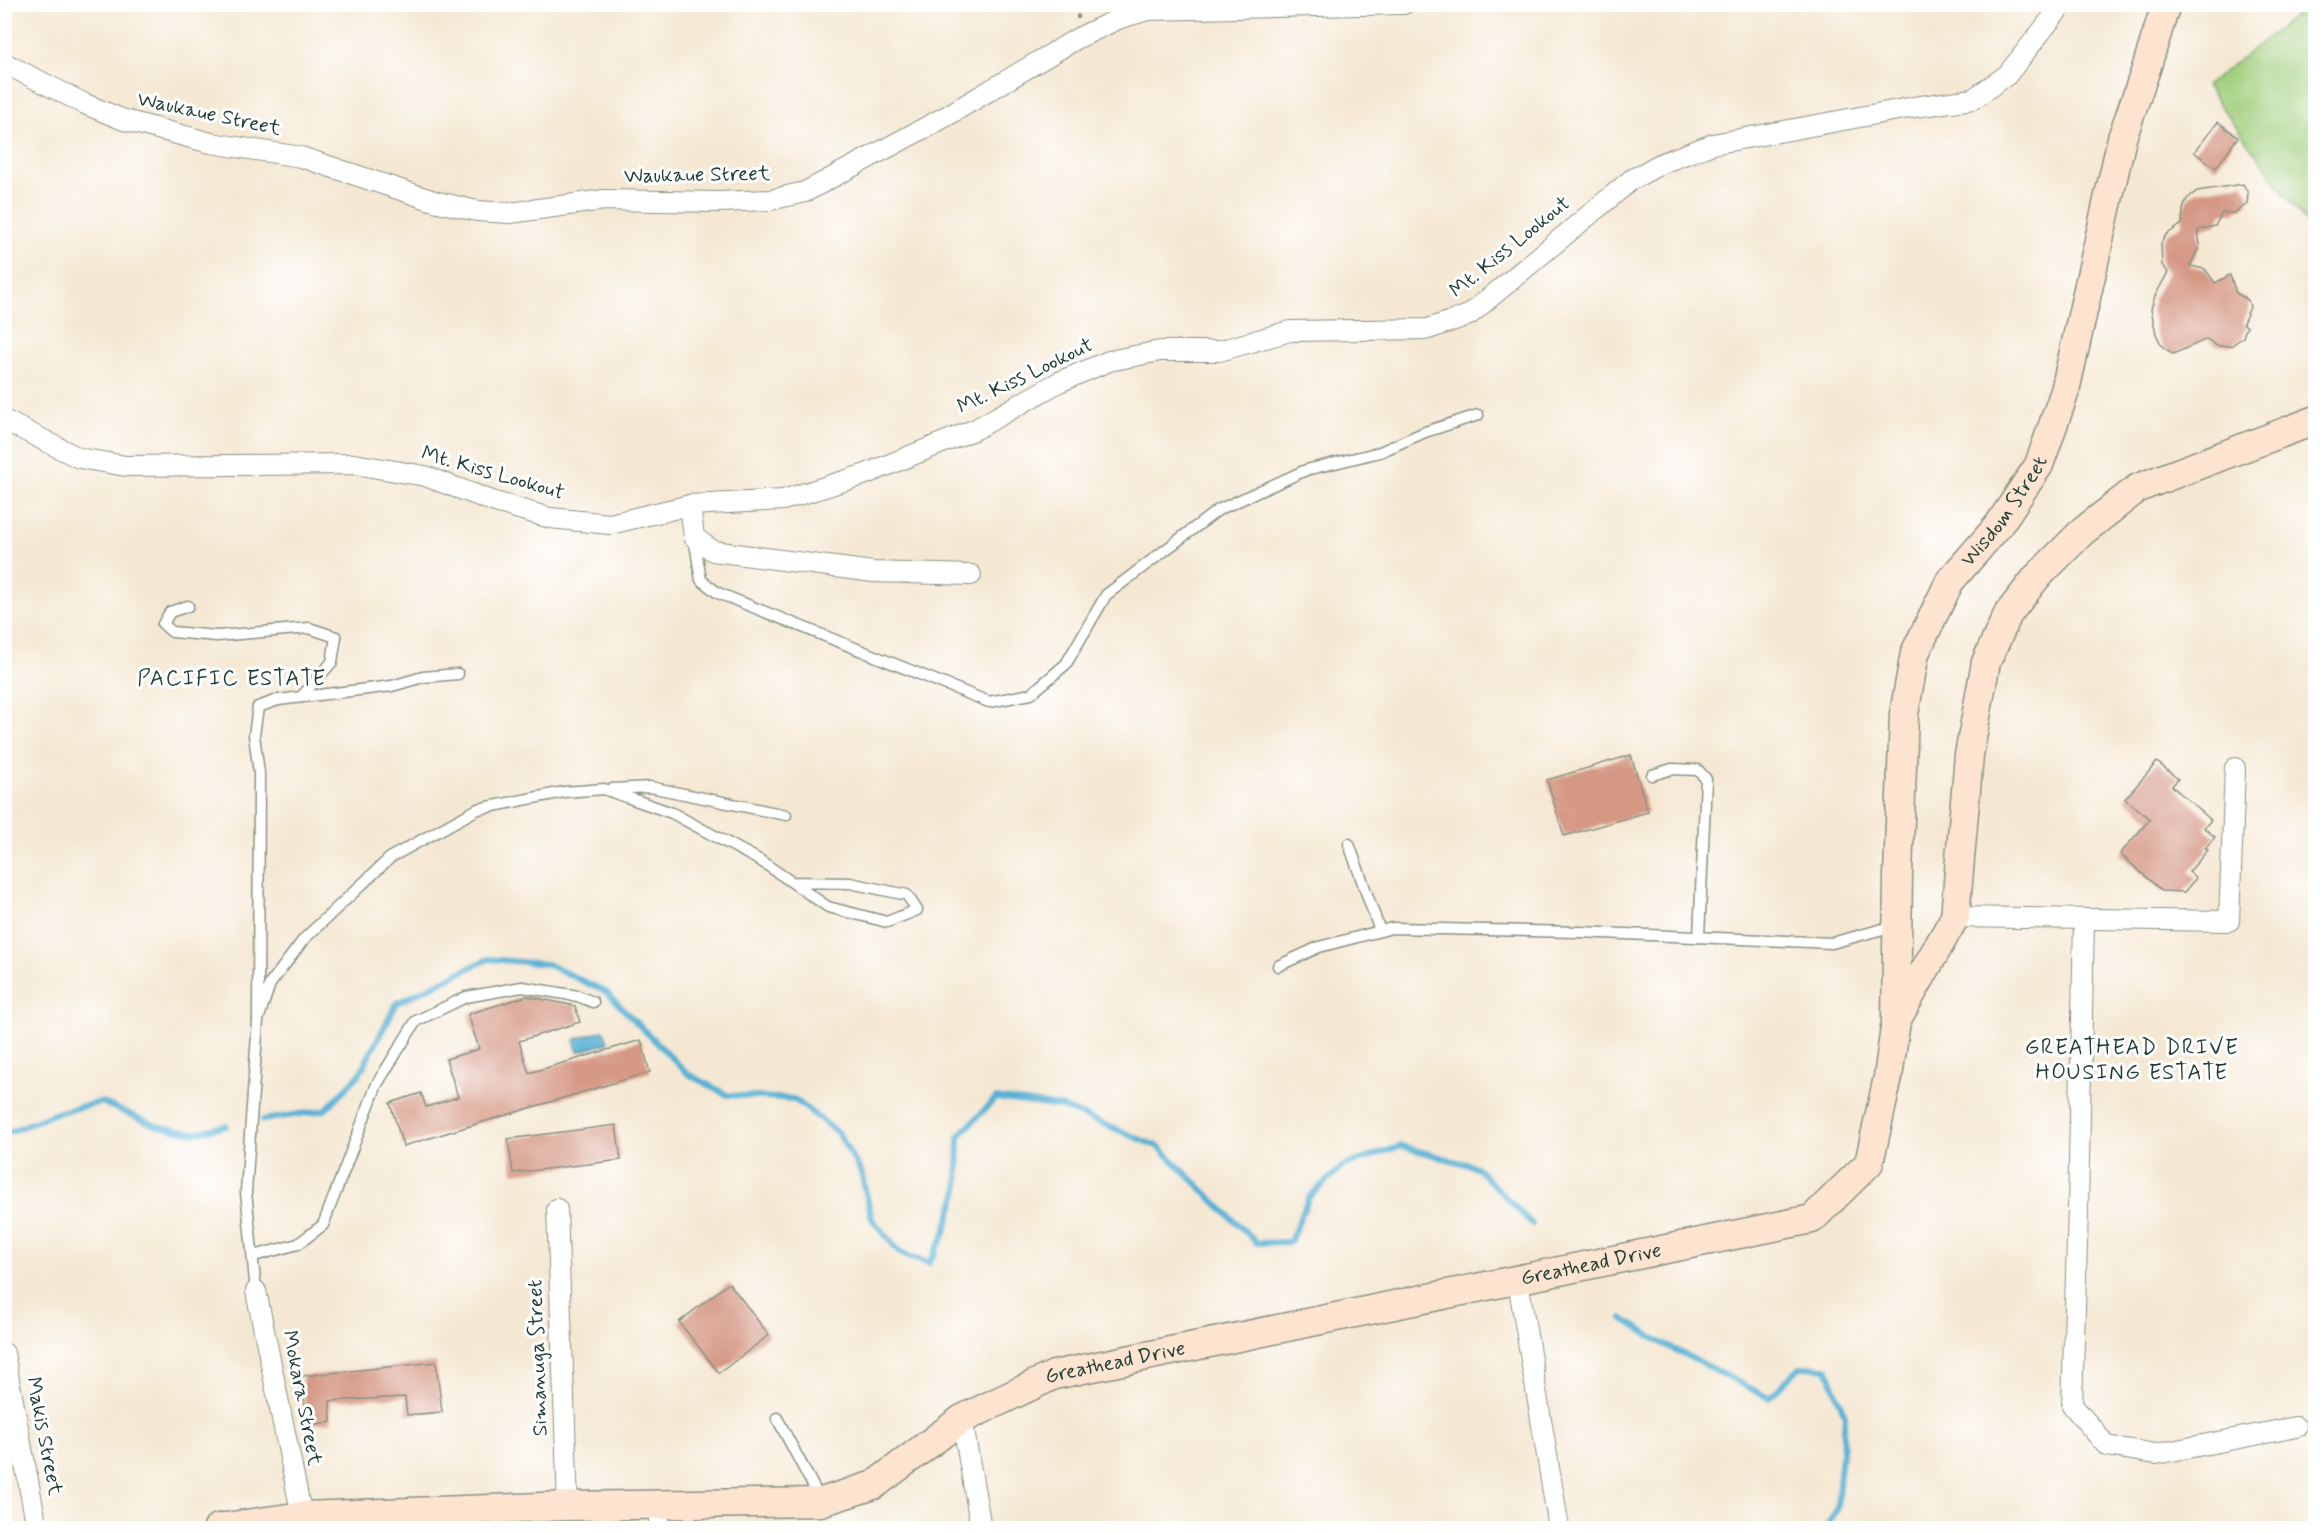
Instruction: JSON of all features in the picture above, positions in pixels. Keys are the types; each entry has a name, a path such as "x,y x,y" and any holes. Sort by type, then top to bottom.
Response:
{"street":[{"name":"Waukaue Street","path":"4,63 85,104 124,120 211,143 301,158 435,201 477,211 510,213 604,200 760,201 805,192 945,117 1078,38 1118,19 1148,10 1404,4"},
{"name":"Mt. Kiss Lookout","path":"4,420 79,458 126,466 354,464 424,476 495,502 550,518 610,524 690,506 783,500 866,474 976,429 1059,382 1109,361 1160,351 1219,351 1290,331 1428,328 1469,315 1631,180 1662,163 1713,144 1973,99 2007,75 2063,4"},
{"name":"Wisdom Street","path":"1896,1021 1904,714 1915,653 1950,581 1998,526 2039,465 2065,391 2122,138 2166,4"},
{"path":"1896,1021 1955,917 1969,754 1986,662 2008,614 2036,578 2082,532 2138,488 2316,420"},
{"path":"690,506 694,537 712,551 873,572 971,575"},
{"path":"1955,917 2229,921 2235,768"},
{"path":"2084,920 2072,1405 2107,1446 2156,1454 2296,1427"},
{"name":"Greathead Drive","path":"218,1528 302,1516 381,1520 568,1506 659,1516 821,1502 874,1485 962,1419 1054,1375 1812,1219 1869,1163 1888,1077 1896,1021"},
{"name":"Simanuga Street","path":"557,1209 568,1506"},
{"path":"1518,1281 1559,1528"},
{"name":"Mokara Street","path":"256,1291 302,1516"},
{"name":"Makis Street","path":"4,1353 37,1528"},
{"path":"962,1419 981,1528"}],"lane":[{"path":"694,537 701,580 718,593 989,702 1031,694 1066,664 1106,596 1218,510 1306,470 1380,452 1425,432 1478,415"},
{"path":"188,606 170,612 163,624 172,632 217,636 309,628 336,638 332,662 301,697"},
{"path":"256,1291 246,1192 258,1020 259,773 254,735 258,707 278,700 392,686 423,677 458,674"},
{"path":"1652,775 1672,769 1698,770 1706,779 1699,937"},
{"path":"258,1020 270,984 304,939 391,857 478,809 564,792 650,788 786,814"},
{"path":"604,789 672,813 761,861 828,907 887,922 917,910 907,895 850,883 792,882"},
{"path":"1349,844 1380,931"},
{"path":"1278,966 1319,947 1392,928 1579,932 1832,943 1898,926"},
{"path":"254,1256 298,1244 323,1225 377,1084 416,1021 466,997 522,987 578,996 593,1002"},
{"path":"777,1418 821,1502"}],"green space":[{"path":"2309,5 2316,5 2315,235 2206,86"}],"water":[{"path":"604,1030 608,1043 578,1052 574,1040"}],"building":[{"path":"2218,122 2238,137 2216,168 2194,152"},
{"path":"2243,184 2248,193 2247,204 2234,213 2222,213 2215,226 2198,230 2200,245 2190,266 2205,269 2215,283 2230,275 2236,293 2248,300 2250,307 2243,323 2247,327 2243,337 2231,346 2217,346 2207,339 2173,354 2162,346 2156,334 2151,309 2168,272 2162,265 2161,243 2166,235 2182,224 2183,209 2187,199 2197,191"},
{"path":"1631,755 1648,812 1564,836 1547,780"},
{"path":"2157,762 2178,779 2172,786 2211,820 2204,828 2215,837 2205,848 2208,850 2189,872 2196,878 2184,892 2162,891 2120,854 2150,819 2125,799"},
{"path":"527,996 575,1006 580,1022 519,1041 529,1073 641,1040 650,1072 403,1146 390,1103 421,1093 426,1107 458,1097 446,1059 479,1049 468,1014"},
{"path":"616,1125 621,1160 513,1173 508,1139"},
{"path":"729,1283 769,1335 719,1373 679,1322"},
{"path":"436,1362 442,1412 407,1415 405,1397 330,1401 331,1422 307,1425 302,1376"}],"waterway":[{"path":"263,1120 325,1110 359,1075 397,1003 488,959 547,964 606,992 688,1074 727,1095 794,1099 838,1133 861,1172 872,1219 900,1253 929,1263 944,1235 958,1190 959,1136 996,1098 1062,1107 1159,1147 1257,1243 1290,1242 1309,1197 1343,1166 1401,1146 1476,1167 1532,1224"},
{"path":"4,1131 12,1131 56,1113 101,1102 157,1126 194,1133 226,1126"},
{"path":"1622,1318 1660,1342 1769,1398 1800,1367 1827,1368 1845,1416 1837,1509 1826,1528"}],"district":[{"name":"PACIFIC ESTATE","path":"232,679"},
{"name":"GREATHEAD DRIVE HOUSING ESTATE","path":"2132,1060"}]}
